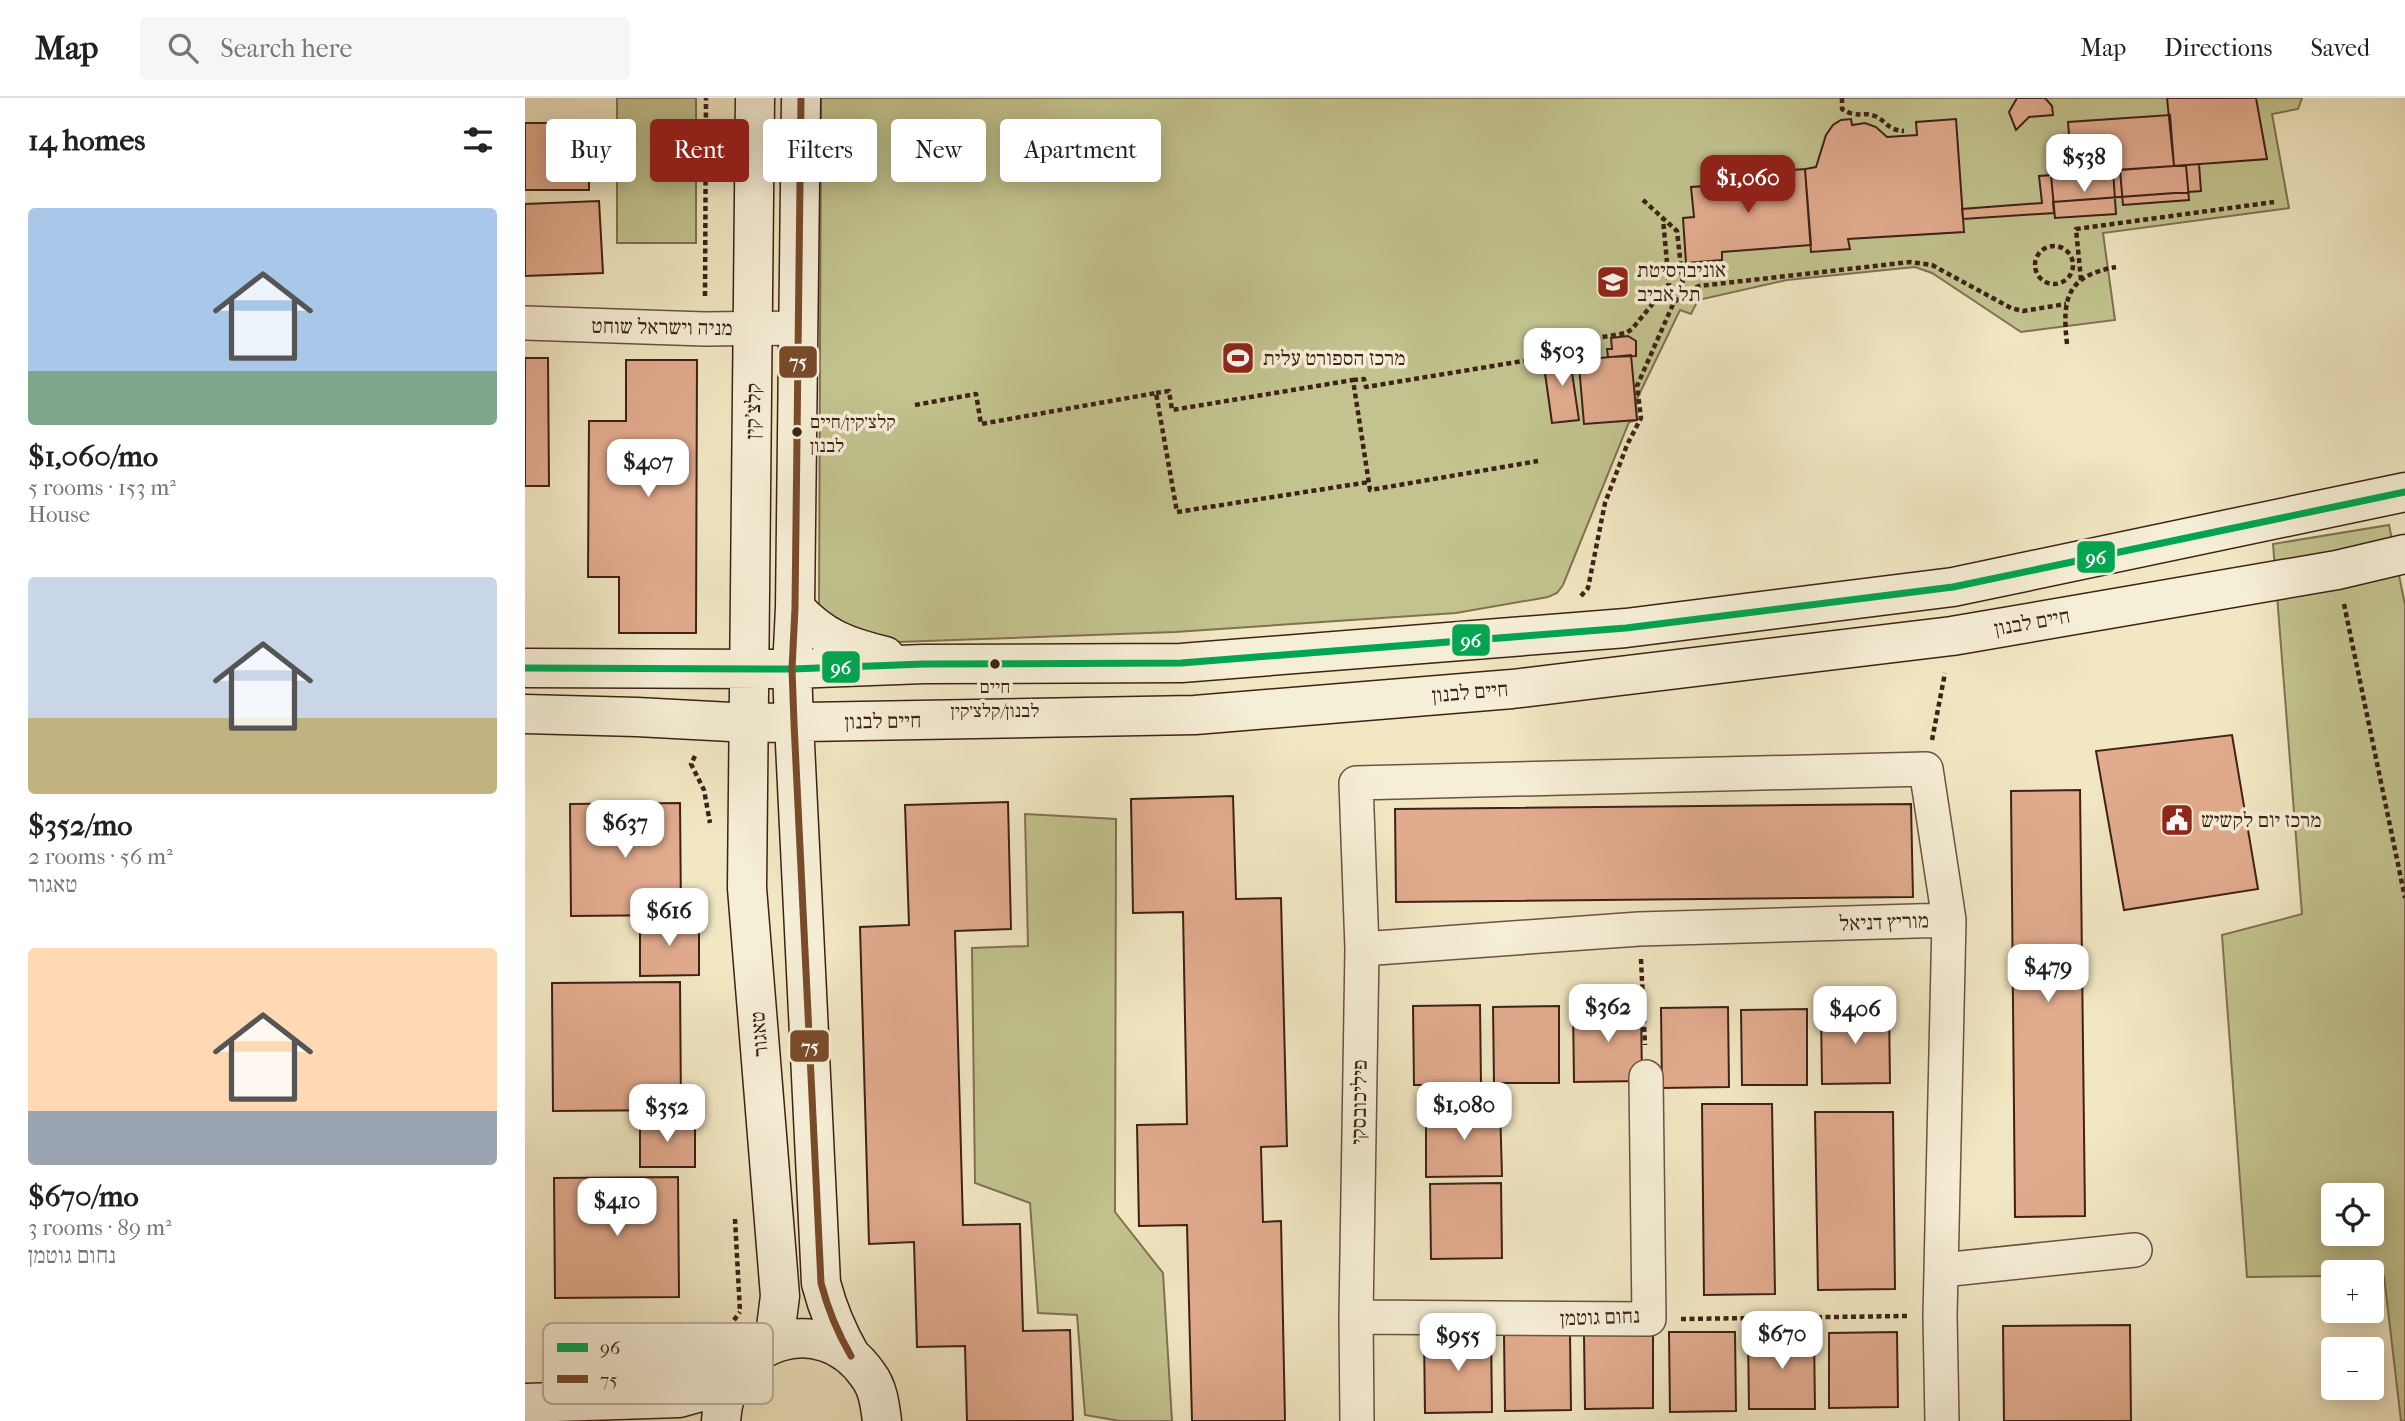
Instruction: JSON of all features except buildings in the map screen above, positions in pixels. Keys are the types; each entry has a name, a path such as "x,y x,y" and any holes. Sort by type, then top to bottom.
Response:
{"main road":[{"name":"קלצ'קין","path":"750,723 755,98"},
{"path":"801,98 792,669 821,1283 838,1334 851,1356 869,1375 879,1398 882,1421"},
{"path":"525,668 792,669 924,664 1181,663 1626,628 1953,587 2405,492"},
{"name":"חיים לבנון","path":"525,714 750,723 1195,715 1512,688 1952,636 2337,570 2405,554"},
{"path":"795,608 828,638 856,649 924,664"},
{"name":"טאגור","path":"750,723 747,888 779,1296 774,1343"},
{"path":"774,1343 814,1339 834,1345 851,1356"},
{"path":"525,1403 543,1402"}],"street":[{"name":"מניה וישראל שוחט","path":"525,323 799,328"},
{"name":"פיליכובסקי","path":"1357,1421 1362,948 1356,783 1926,768"},
{"path":"1926,768 1949,920"},
{"name":"מוריץ דניאל","path":"1362,948 1639,929 1949,920 1940,1316 1942,1421"},
{"name":"נחום גוטמן","path":"1356,1317 1649,1319 1646,1077"},
{"path":"1942,1270 2135,1250"}],"path":[{"path":"705,328 706,98"},
{"path":"1842,98 1842,109 1852,116 1874,116 1892,130 1904,131"},
{"path":"1643,200 1677,231 1684,295"},
{"path":"2081,280 2076,229 2274,202"},
{"path":"915,405 976,394 981,424 1169,391 1173,410 1353,380 1364,379 1366,387 1529,360 1545,347 1626,333 1632,329 1669,284 1663,219"},
{"path":"2058,246 2068,252 2073,264 2070,275 2060,283 2042,280 2035,269 2035,262 2041,251 2046,247 2058,246"},
{"path":"2068,252 2078,251"},
{"path":"1578,598 1588,588 1605,503 1627,444 1641,418 1637,386 1674,302 1684,295 1699,286 1910,262 1932,265 2011,308 2023,311 2066,304"},
{"path":"2067,344 2066,304 2069,294 2089,274 2116,267"},
{"path":"2060,283 2067,288 2069,294"},
{"path":"1353,380 1370,490 1538,461"},
{"path":"1156,393 1177,512 1369,482"},
{"path":"2337,570 2405,898"},
{"path":"1926,768 1952,636"},
{"path":"1639,929 1646,1077"},
{"path":"1649,1319 1940,1316"}],"green space":[{"path":"617,98 696,98 696,119 650,119 650,182 696,182 696,243 617,243 617,182 636,182 636,119 617,119"},
{"name":"מרכז הספורט עלית","path":"821,98 2302,98 2298,109 2272,114 2289,208 2103,233 2115,320 2021,332 1932,273 1915,267 1787,280 1698,300 1691,314 1680,310 1636,401 1637,420 1629,422 1563,585 1557,593 1548,597 1456,613 1175,632 898,642 844,636 819,610 821,182 877,182 877,119 821,119"},
{"path":"2389,525 2405,605 2405,1421 2401,1421 2384,1260 2321,1260 2321,1276 2247,1277 2222,935 2302,914 2273,544"},
{"path":"1025,814 1116,819 1115,1212 1163,1273 1172,1421 1120,1421 1085,1415 1077,1315 1038,1313 1030,1203 975,1183 972,948 1028,946"}],"transit line":[{"name":"75","path":"801,98 792,669 794,723 821,1283 833,1321 851,1356"},
{"name":"96","path":"525,668 792,669 924,664 1181,663 1626,628 1953,587 2405,492"}],"place":[{"name":"אוניברסיטת תל אביב","path":"1613,282"},
{"name":"מרכז הספורט עלית","path":"1238,358"},
{"name":"קלצ׳קין/חיים לבנון","path":"797,432"},
{"name":"חיים לבנון/קלצ׳קין","path":"995,664"},
{"name":"מרכז יום לקשיש","path":"2177,820"}]}
